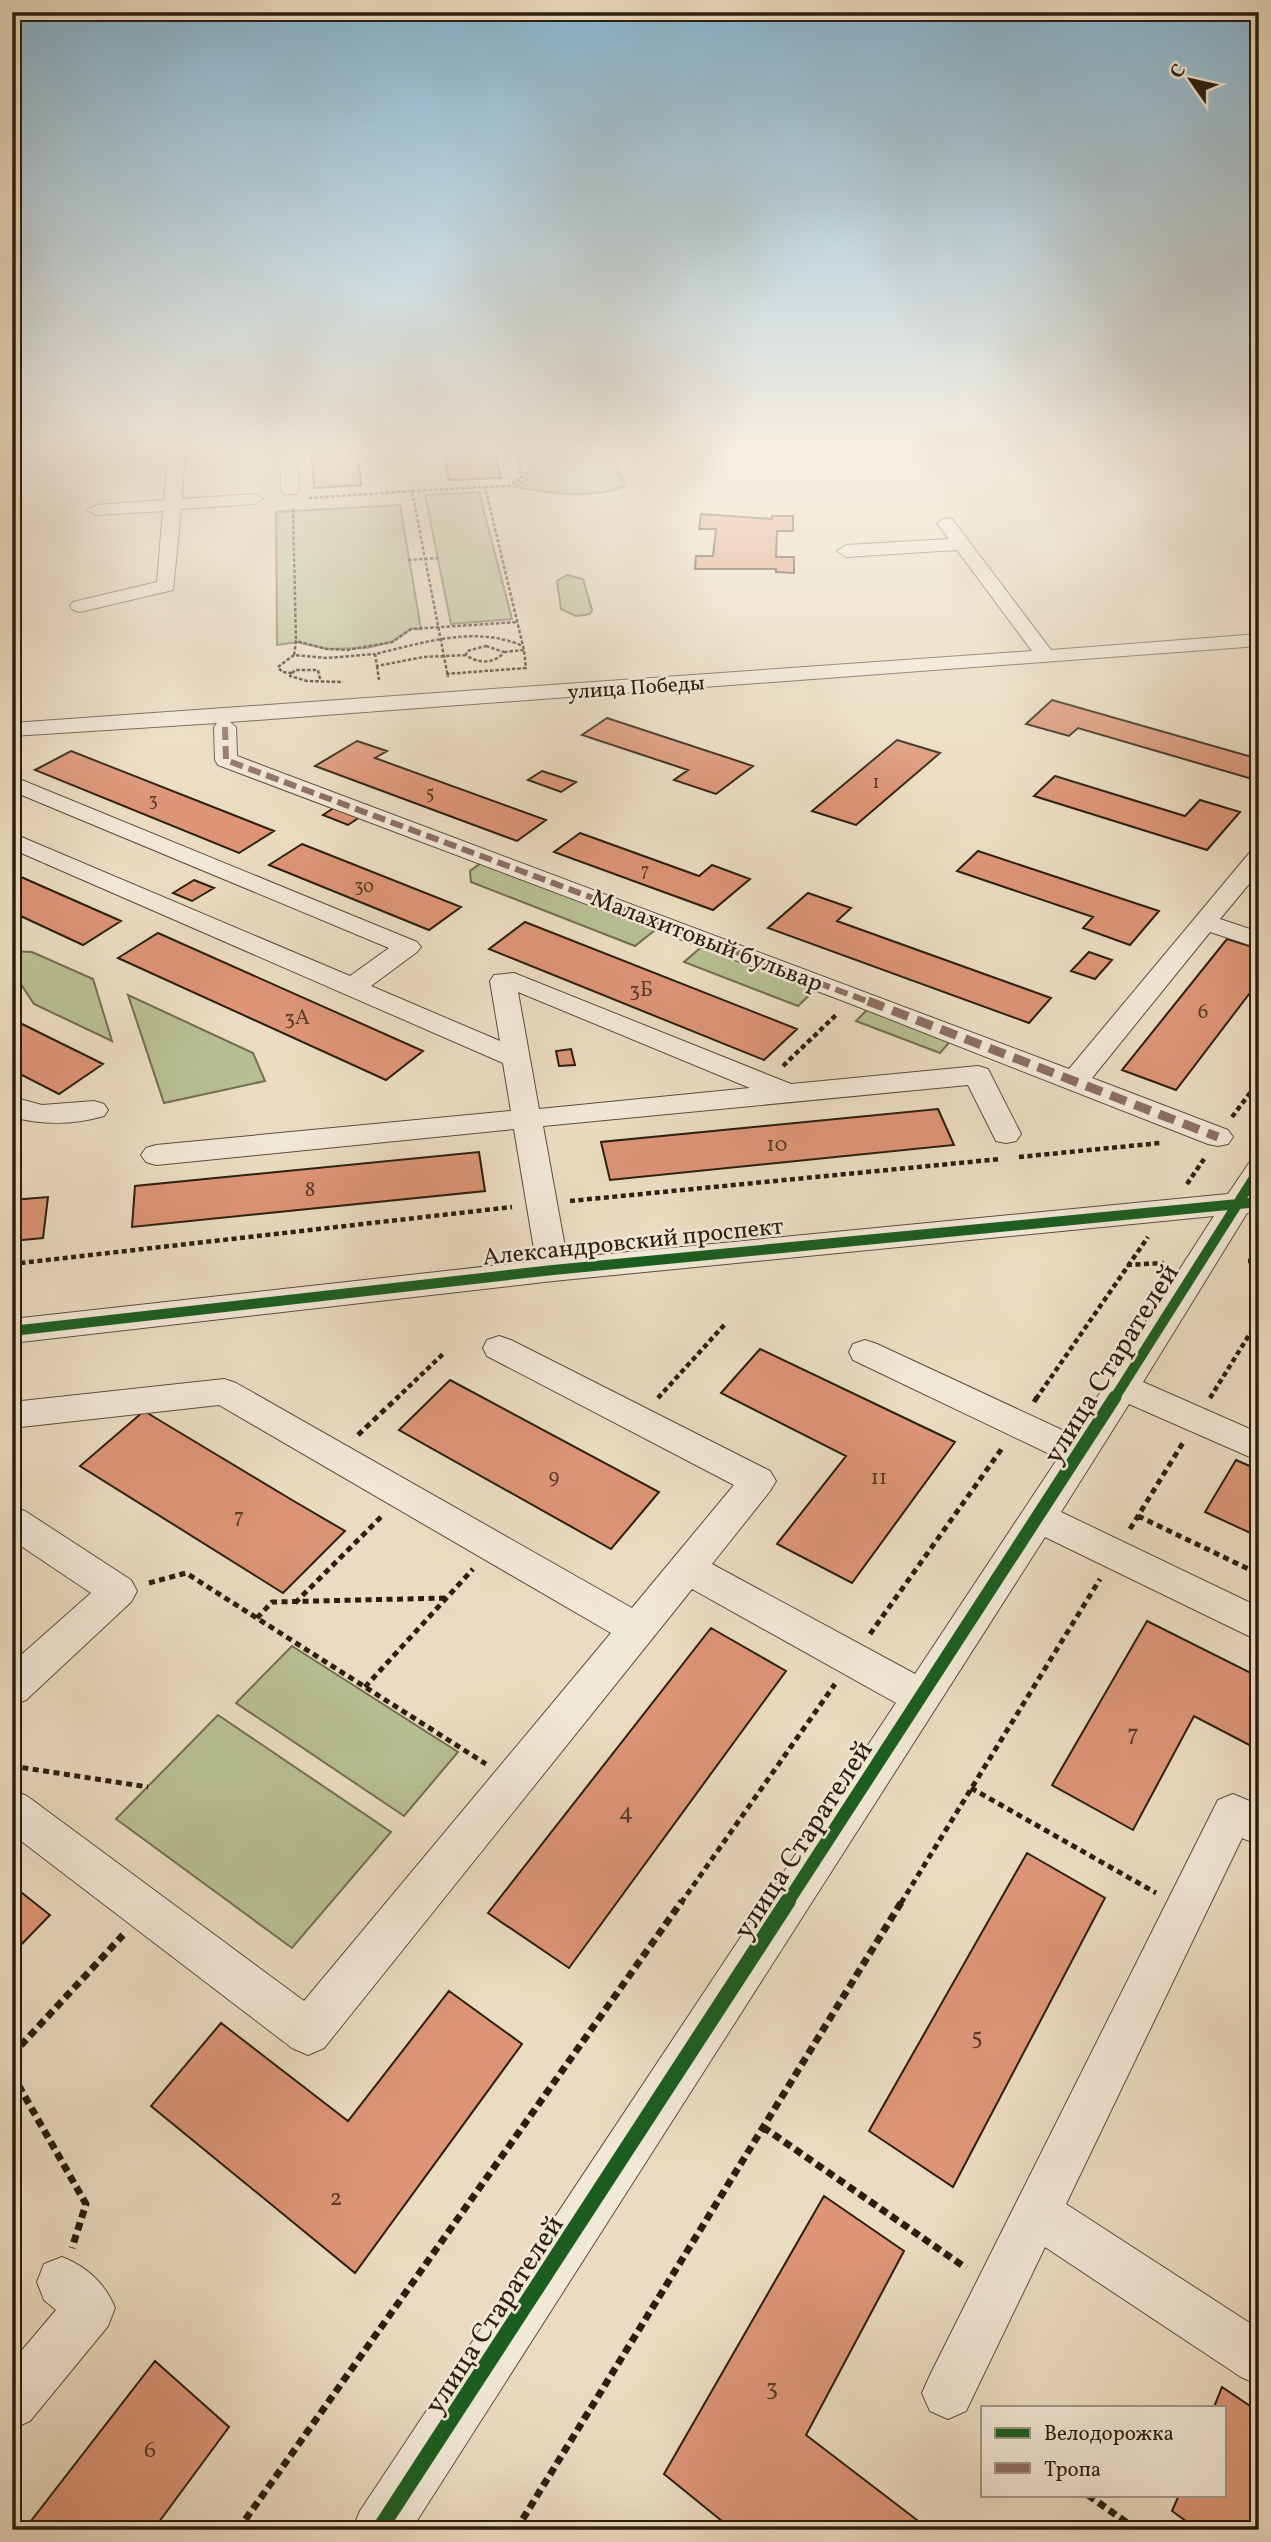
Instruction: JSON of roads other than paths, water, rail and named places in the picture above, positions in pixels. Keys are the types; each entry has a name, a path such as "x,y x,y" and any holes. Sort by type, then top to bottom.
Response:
{"street":[{"path":"79,606 166,586 168,564"},
{"path":"977,564 1045,655"},
{"name":"улица Победы","path":"12,730 463,700 1259,640"},
{"name":"Малахитовый бульвар","path":"225,727 226,760 855,996 1075,1080 1217,1138"},
{"path":"12,783 408,947 352,987"},
{"path":"12,840 516,1058"},
{"path":"1075,1080 1259,856"},
{"path":"1205,922 1259,940"},
{"path":"553,1270 503,981 514,981 776,1089"},
{"path":"156,1155 527,1119 776,1089 978,1075 1006,1134"},
{"path":"12,1106 27,1113 62,1115 94,1110"},
{"name":"Александровский проспект","path":"12,1331 1252,1192"},
{"name":"улица Старателей","path":"391,2525 921,1697 1252,1192"},
{"path":"12,1809 308,2032 758,1481 499,1348"},
{"path":"865,1352 1080,1453"},
{"path":"1123,1387 1259,1448"},
{"path":"12,1415 224,1392 636,1629"},
{"path":"1038,1517 1259,1625"},
{"path":"12,1521 118,1591 12,1688"},
{"path":"687,1568 921,1697"},
{"path":"948,2393 1233,1812 1259,1826"},
{"path":"1037,2213 1259,2360"},
{"path":"12,2403 90,2308 62,2282"}]}
